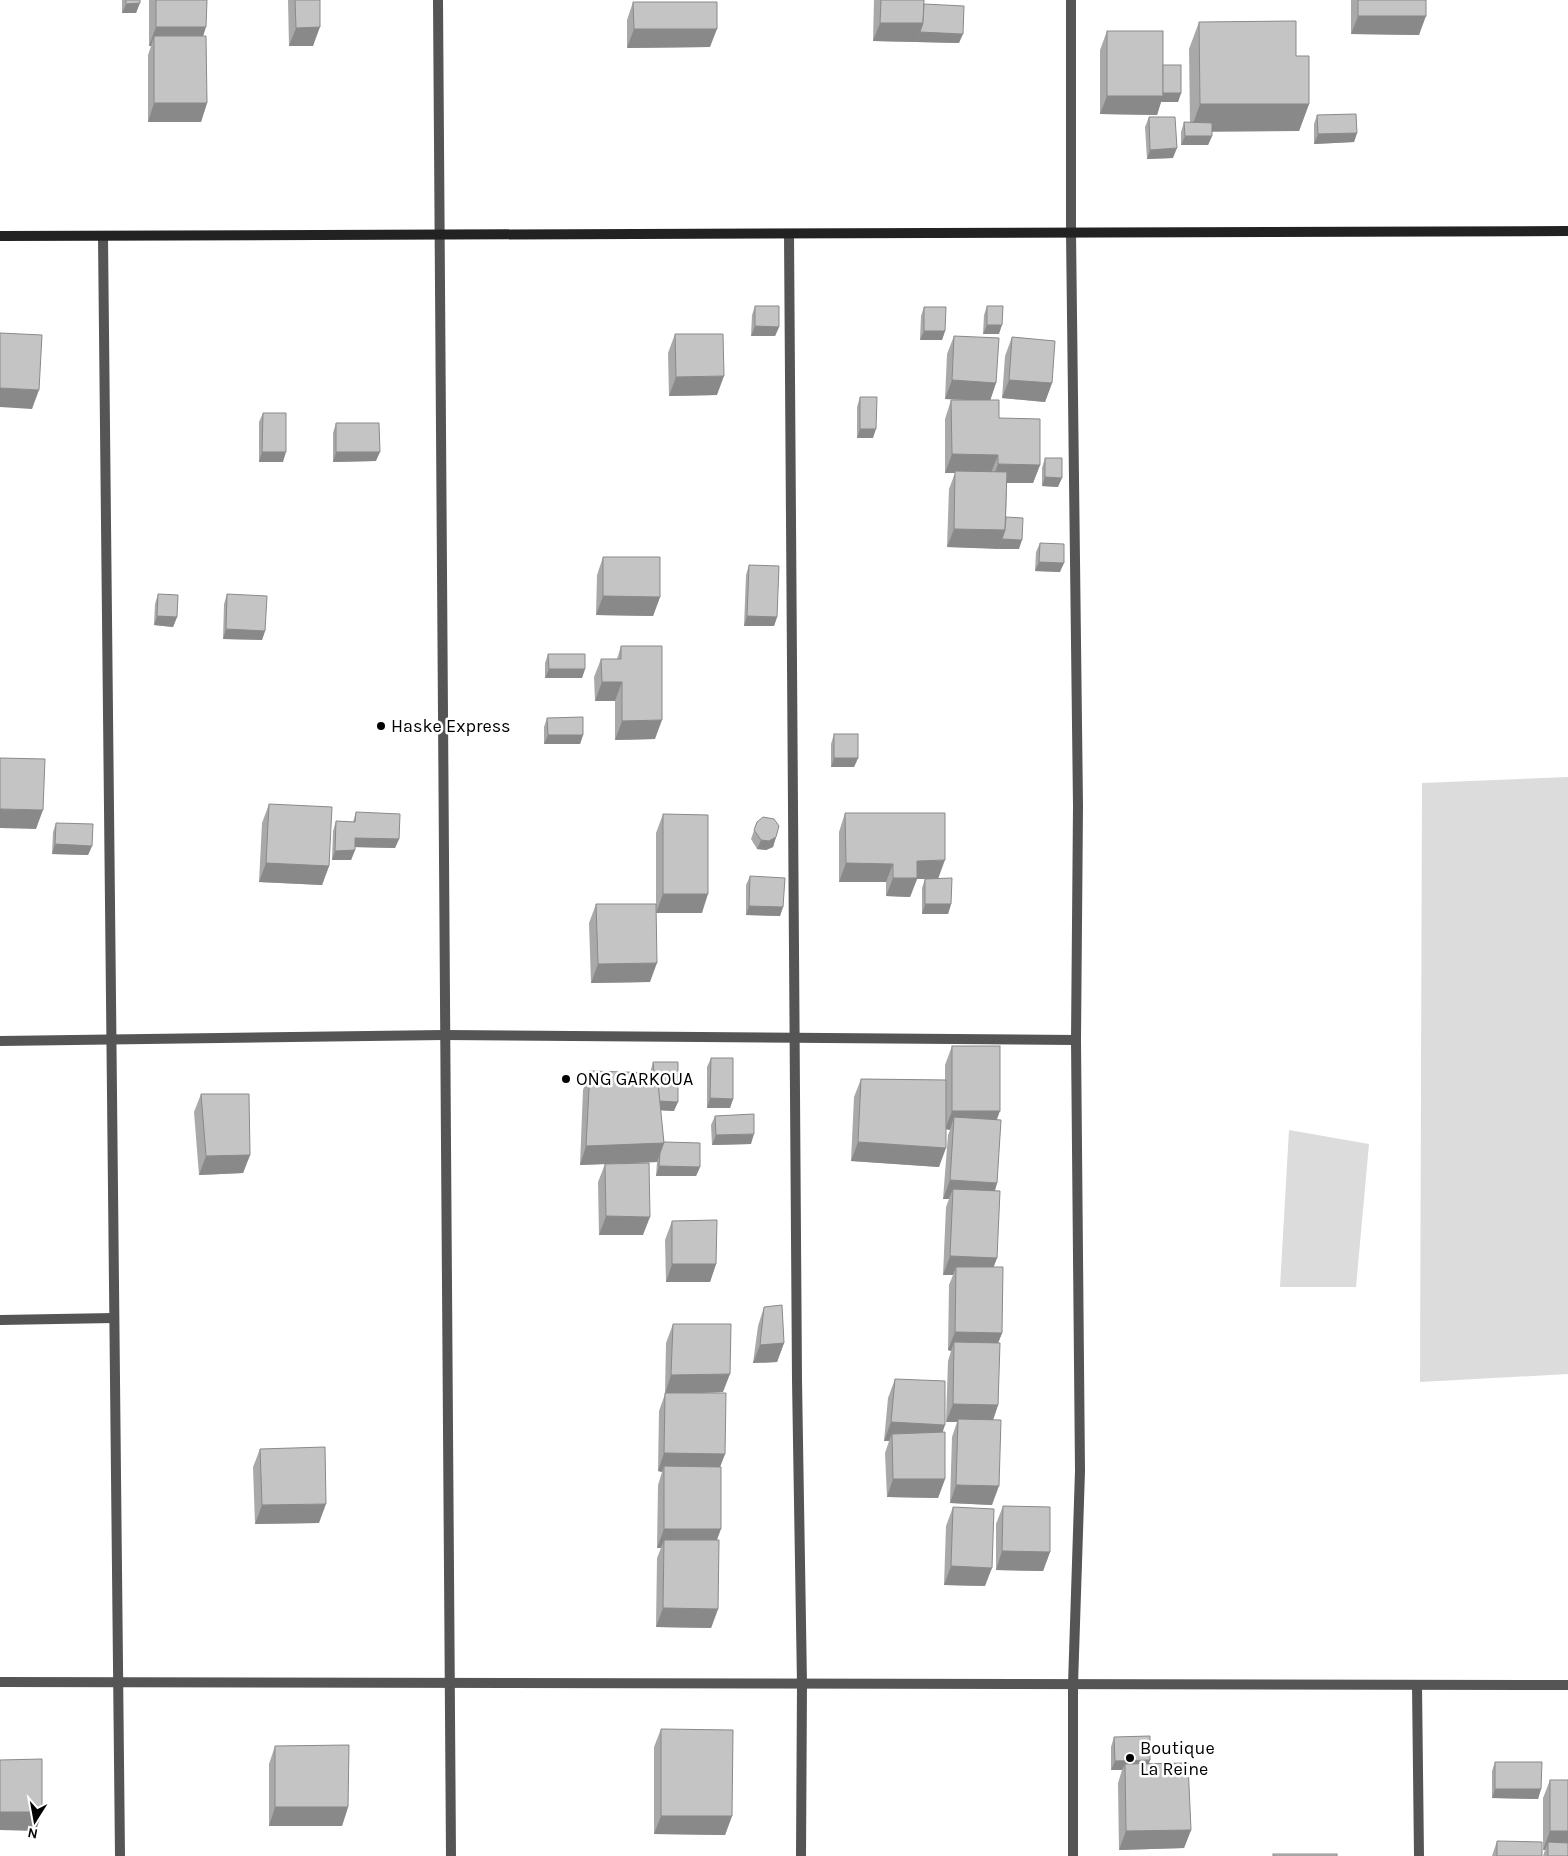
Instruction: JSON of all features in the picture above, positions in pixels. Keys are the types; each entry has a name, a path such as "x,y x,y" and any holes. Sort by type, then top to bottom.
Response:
{"street":[{"path":"438,0 450,1856"},
{"path":"1072,0 1071,233 1078,806 1076,1040 1080,1471 1073,1685 1072,1856"},
{"path":"0,236 1568,231"},
{"path":"789,234 797,1380 802,1684 801,1856"},
{"path":"103,237 120,1856"},
{"path":"0,1041 444,1035 1076,1040"},
{"path":"0,1320 114,1318"},
{"path":"0,1682 1568,1685"},
{"path":"1417,1685 1419,1856"}],"shaded area":[{"path":"1568,777 1568,1374 1420,1382 1422,783"},
{"path":"1289,1130 1369,1144 1356,1287 1280,1287"}],"building":[{"path":"126,0 140,0 140,3 126,4"},
{"path":"156,0 207,0 206,27 156,27"},
{"path":"295,0 320,0 320,27 296,28"},
{"path":"881,0 924,0 923,23 880,23"},
{"path":"1358,0 1426,0 1426,16 1358,16"},
{"path":"633,2 717,2 717,29 634,29"},
{"path":"924,4 964,6 963,34 920,32 923,23"},
{"path":"1296,21 1296,56 1309,56 1309,104 1200,104 1199,22"},
{"path":"1107,31 1163,31 1163,96 1107,96"},
{"path":"154,36 206,36 207,103 154,103"},
{"path":"1163,65 1181,65 1181,93 1163,93"},
{"path":"1356,114 1357,133 1318,134 1317,115"},
{"path":"1149,117 1175,117 1177,148 1150,150"},
{"path":"1184,122 1212,123 1212,136 1185,136"},
{"path":"755,306 779,306 779,327 755,326"},
{"path":"987,306 1003,306 1002,325 987,325"},
{"path":"924,307 946,307 945,331 924,331"},
{"path":"0,333 42,335 39,390 0,388"},
{"path":"675,334 723,334 724,376 676,377"},
{"path":"954,336 999,338 996,383 952,380"},
{"path":"1012,337 1055,341 1052,383 1009,380"},
{"path":"860,397 877,397 876,429 860,429"},
{"path":"951,400 999,400 999,418 1040,419 1040,465 998,464 998,455 952,454"},
{"path":"263,413 286,413 286,452 262,452"},
{"path":"336,423 379,423 380,452 336,452"},
{"path":"1045,458 1062,458 1062,478 1045,477"},
{"path":"955,471 1007,472 1005,530 954,529"},
{"path":"1006,517 1023,518 1022,540 1002,539"},
{"path":"1040,543 1064,544 1064,563 1039,562"},
{"path":"603,557 660,557 660,597 603,596"},
{"path":"749,565 779,566 777,617 747,616"},
{"path":"158,594 178,595 177,617 157,616"},
{"path":"227,594 267,596 265,631 226,629"},
{"path":"621,646 662,646 662,720 622,721 622,682 602,682 601,659 621,659"},
{"path":"548,654 585,654 585,669 549,669"},
{"path":"583,717 583,735 548,735 547,718"},
{"path":"834,734 858,734 858,758 834,758"},
{"path":"0,758 45,759 43,810 0,809"},
{"path":"269,804 332,807 329,866 266,863"},
{"path":"356,812 400,814 399,839 355,838 355,850 335,851 336,821 355,822"},
{"path":"845,813 945,813 945,860 917,861 917,878 893,878 893,864 846,863"},
{"path":"663,814 708,815 708,894 663,894"},
{"path":"763,817 774,819 779,826 776,837 769,841 761,840 754,830 757,822"},
{"path":"56,823 93,824 92,846 55,844"},
{"path":"750,876 785,878 783,907 749,906"},
{"path":"952,878 951,904 925,904 925,879"},
{"path":"596,904 656,904 657,963 598,964"},
{"path":"952,1046 1000,1046 1000,1111 952,1111"},
{"path":"711,1058 733,1058 733,1099 710,1098"},
{"path":"653,1062 678,1062 678,1102 659,1101 657,1073 654,1073"},
{"path":"590,1071 657,1073 664,1143 586,1146"},
{"path":"861,1079 946,1080 946,1148 858,1142"},
{"path":"201,1094 249,1094 250,1155 206,1156"},
{"path":"754,1114 754,1134 716,1135 715,1116"},
{"path":"954,1117 1001,1120 997,1183 950,1180"},
{"path":"664,1142 700,1143 700,1167 659,1166 660,1153"},
{"path":"649,1163 650,1217 606,1216 605,1164"},
{"path":"953,1189 1000,1191 997,1258 950,1256"},
{"path":"717,1220 716,1264 672,1264 672,1221"},
{"path":"956,1267 1003,1267 1002,1333 955,1332"},
{"path":"782,1305 784,1343 760,1345 764,1307"},
{"path":"673,1324 731,1324 730,1374 671,1375"},
{"path":"954,1342 1000,1343 998,1405 953,1404"},
{"path":"895,1379 945,1381 945,1425 891,1422"},
{"path":"665,1393 726,1393 725,1454 664,1453"},
{"path":"958,1419 1001,1420 999,1486 956,1485"},
{"path":"945,1432 945,1479 893,1479 892,1434"},
{"path":"325,1447 326,1504 262,1505 260,1449"},
{"path":"664,1466 721,1467 721,1529 664,1529"},
{"path":"1003,1506 1050,1507 1050,1552 1002,1551"},
{"path":"953,1507 994,1509 992,1568 951,1566"},
{"path":"664,1540 719,1540 718,1609 663,1608"},
{"path":"661,1729 733,1730 732,1816 661,1816"},
{"path":"1150,1736 1150,1760 1115,1761 1114,1737"},
{"path":"349,1745 348,1807 275,1807 275,1746"},
{"path":"42,1759 42,1812 0,1812 0,1760"},
{"path":"1495,1762 1542,1762 1541,1789 1495,1789"},
{"path":"1188,1763 1191,1830 1126,1831 1125,1764"},
{"path":"1550,1780 1568,1780 1568,1831 1550,1831"},
{"path":"1497,1841 1542,1842 1542,1856 1497,1856"},
{"path":"1548,1842 1568,1843 1568,1856 1548,1856"},
{"path":"1273,1854 1337,1854 1337,1856 1273,1856"}],"place":[{"name":"Haske Express","path":"381,726"},
{"name":"ONG GARKOUA","path":"566,1079"},
{"name":"Boutique La Reine","path":"1130,1758"}]}
